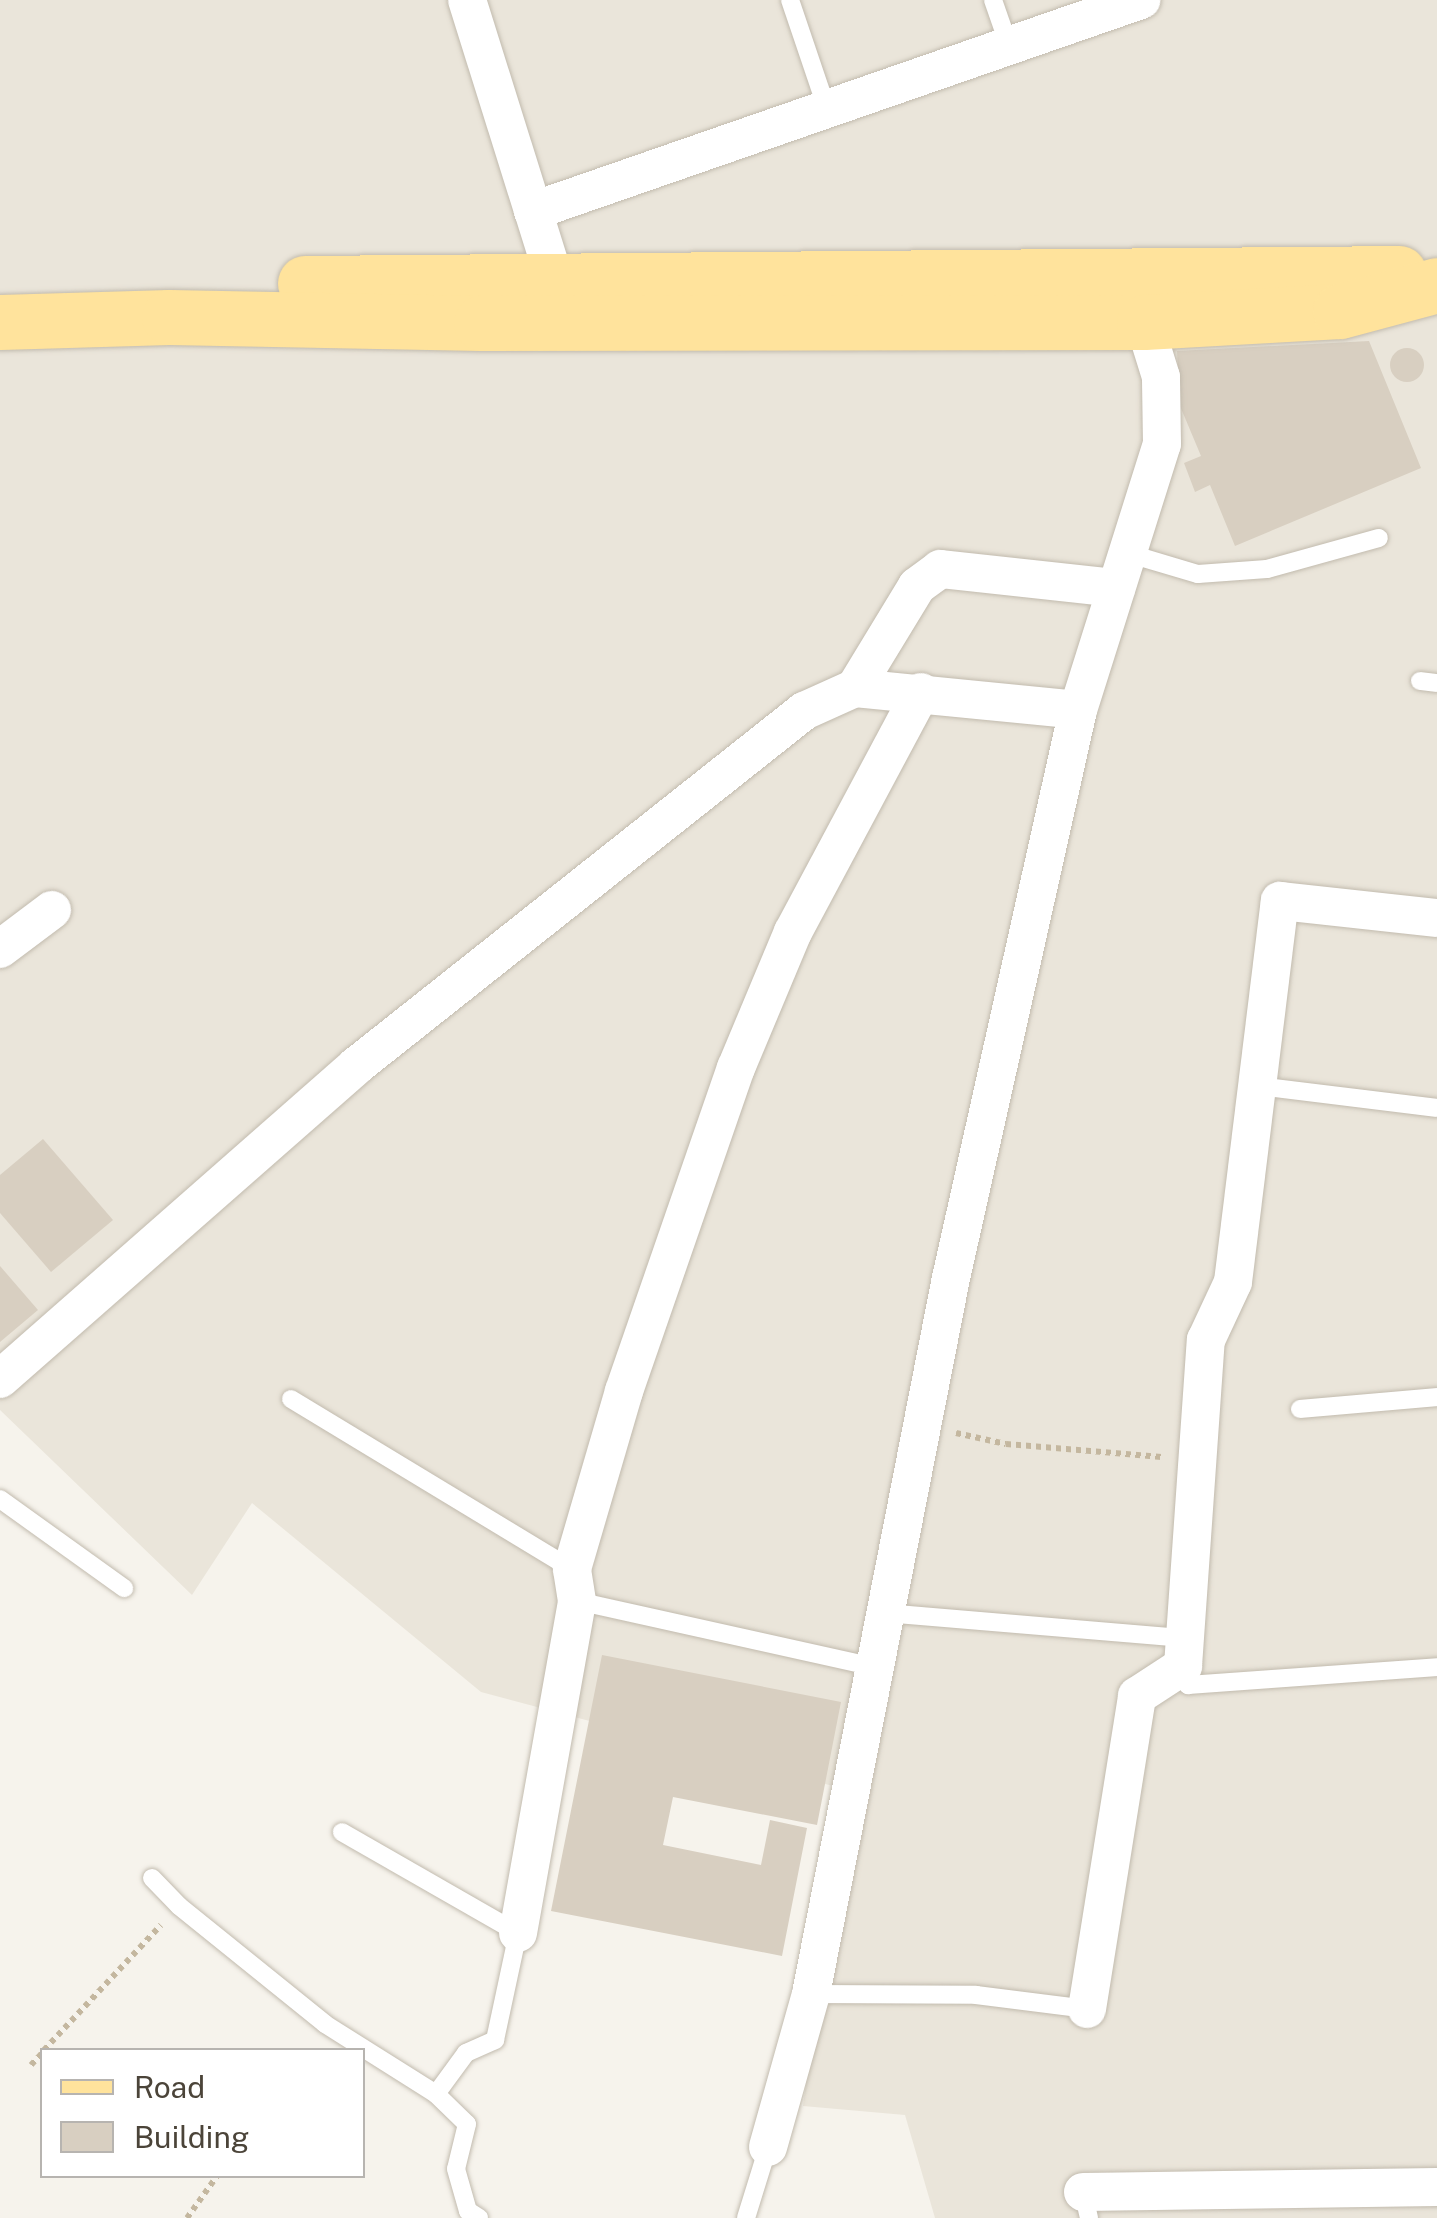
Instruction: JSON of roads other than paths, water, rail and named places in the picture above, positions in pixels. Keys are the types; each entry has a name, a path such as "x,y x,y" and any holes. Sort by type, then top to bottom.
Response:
{"main road":[{"path":"0,322 169,317 482,323 1143,298 1437,272"},
{"path":"0,286 555,281 1143,298 1340,311 1437,285"}],"street":[{"path":"467,0 555,281"},
{"path":"533,211 1141,0"},
{"path":"768,2147 811,1994 922,1425 1078,710 1162,444 1161,377 1143,298"},
{"path":"855,688 916,586 940,569 1121,570"},
{"path":"0,1379 356,1066 804,711 855,688 1078,710"},
{"path":"518,1933 575,1585 624,1390 736,1068 793,932 921,692"},
{"path":"1087,2009 1137,1696 1184,1652 1206,1340 1233,1282 1280,901 1437,918"},
{"path":"0,949 52,910"},
{"path":"1086,2205 1437,2188"}],"lane":[{"path":"790,0 826,109"},
{"path":"992,0 1009,46"},
{"path":"1121,570 1198,574 1267,569 1379,538"},
{"path":"1258,1086 1437,1108"},
{"path":"1300,1409 1437,1397"},
{"path":"292,1398 575,1585 875,1667"},
{"path":"0,1499 124,1588"},
{"path":"885,1613 1184,1652 1188,1685 1437,1667"},
{"path":"342,1832 518,1933 496,2040 466,2053 436,2094"},
{"path":"152,1878 179,1906 324,2024 362,2048"},
{"path":"811,1994 976,1996 1087,2009"},
{"path":"365,2050 436,2094 466,2124 456,2169 468,2212 478,2218"},
{"path":"746,2218 768,2147"}]}
